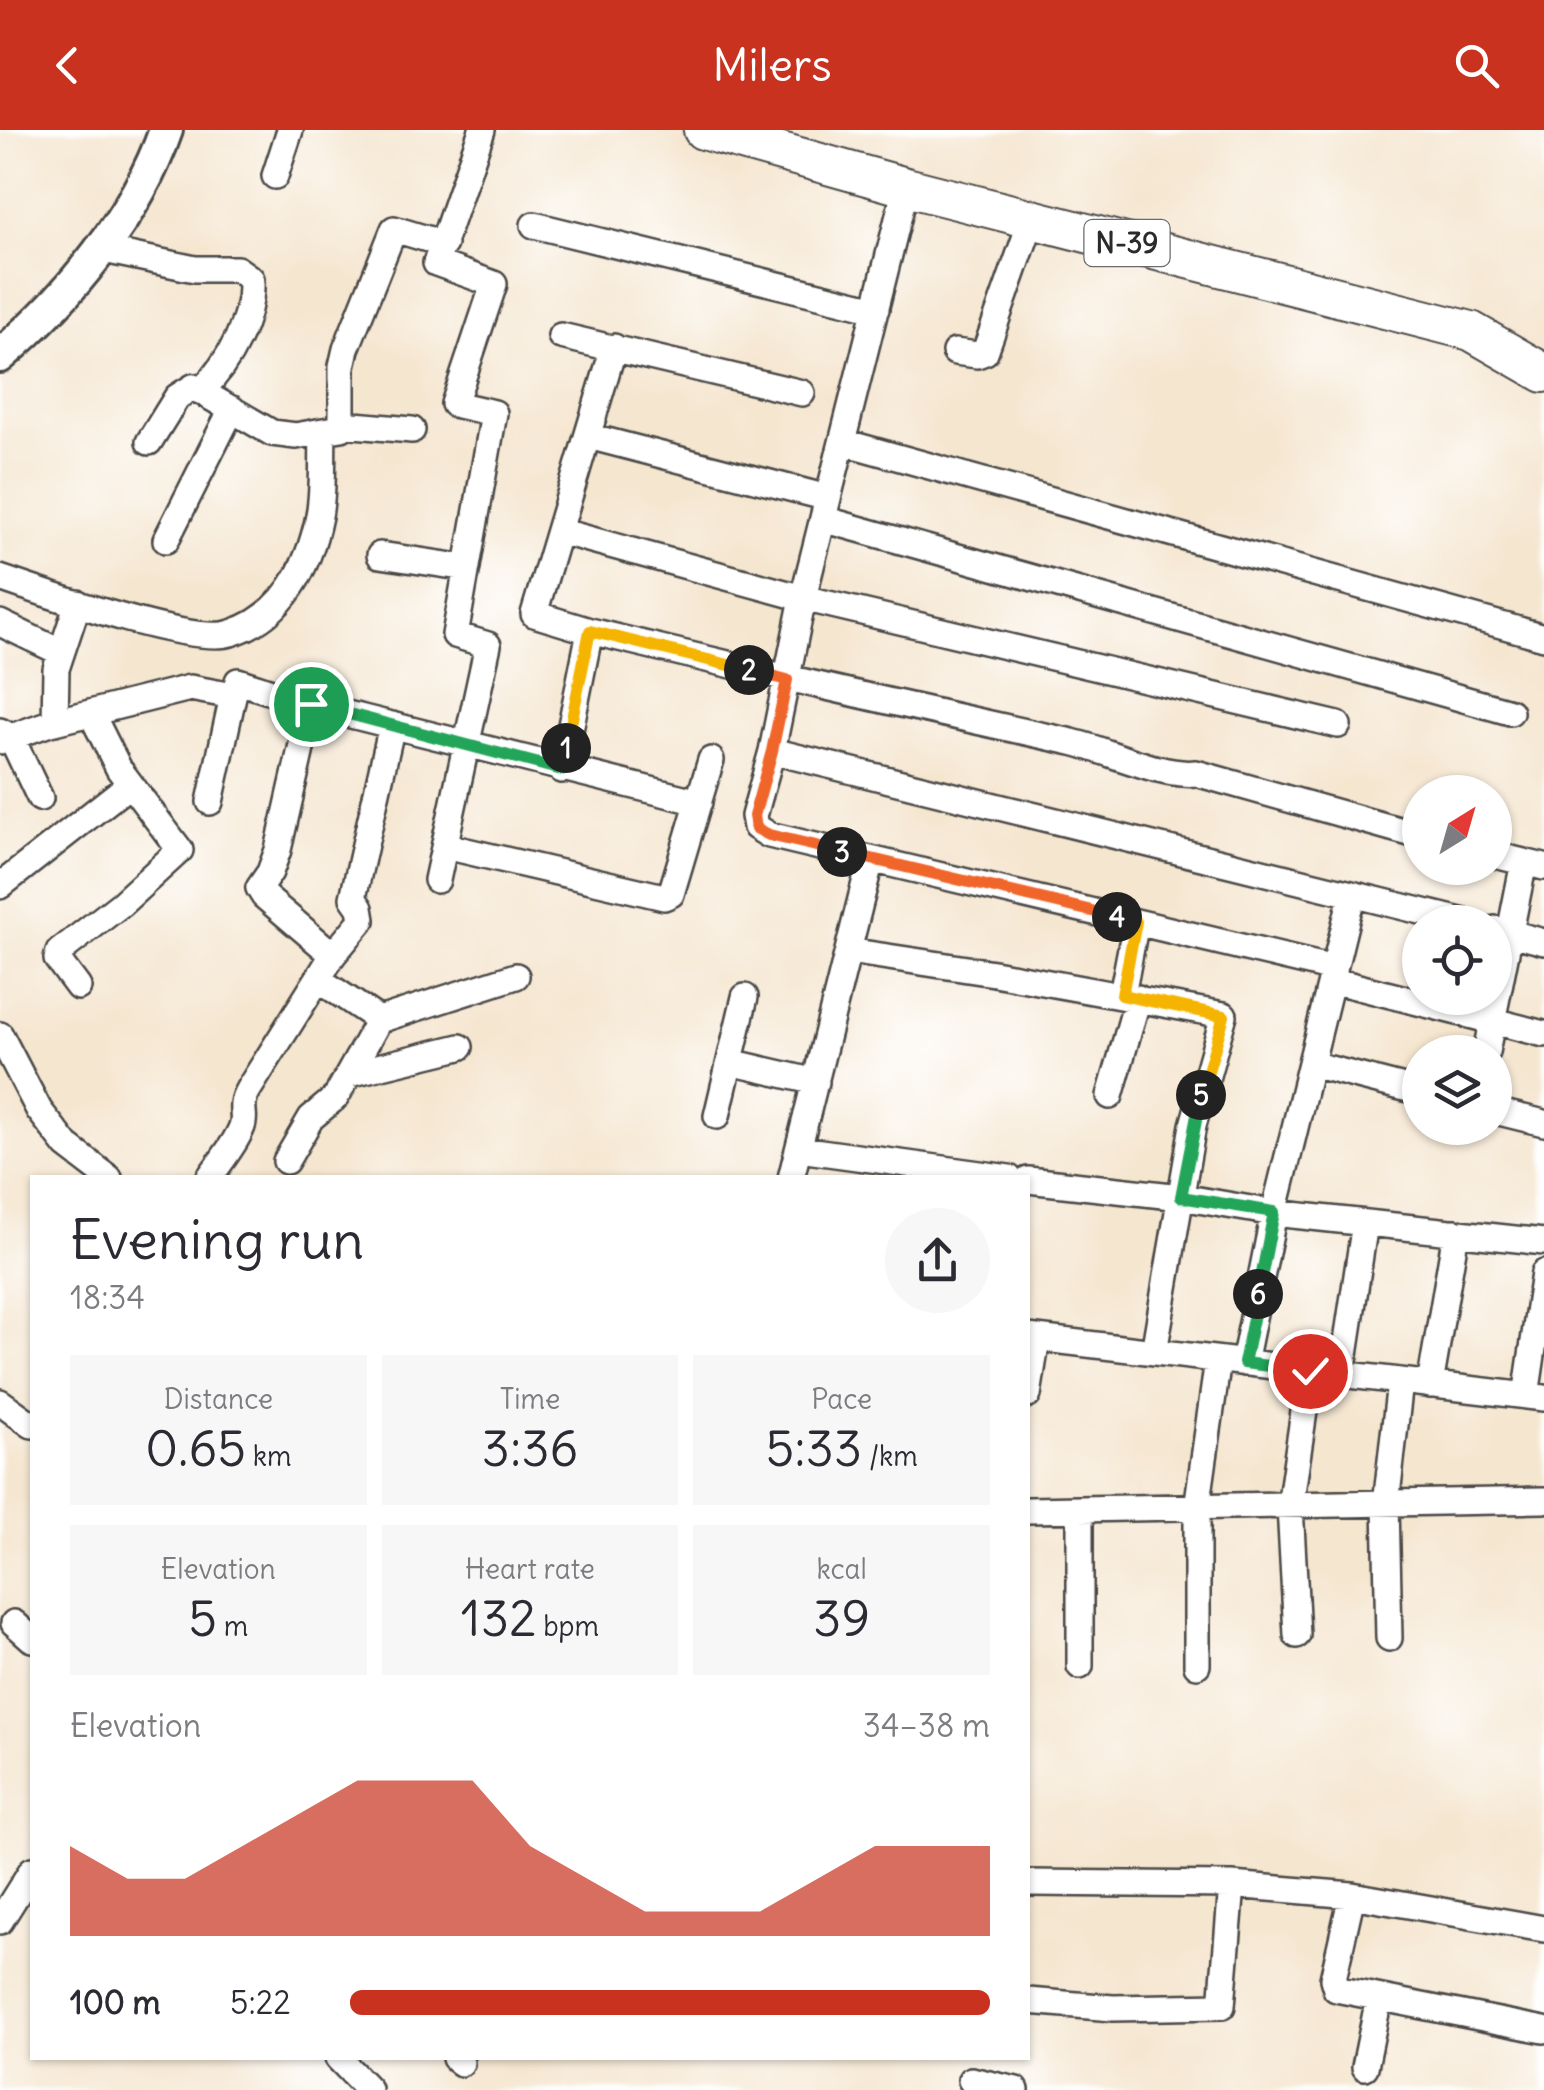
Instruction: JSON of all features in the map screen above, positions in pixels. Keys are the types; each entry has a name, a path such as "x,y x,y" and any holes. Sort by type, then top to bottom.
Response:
{"highway":[{"name":"N-39","path":"703,130 906,187 1472,331 1544,373"}],"main road":[{"path":"0,328 42,286 90,228 148,130"},
{"path":"0,356 52,306 99,249 136,192 166,130"}],"street":[{"path":"275,176 290,130"},
{"path":"437,880 488,644 455,635 494,414 454,404 494,284 436,263 482,130"},
{"path":"906,187 802,598 772,751 754,816 756,828 769,835 1136,922 1544,1034"},
{"path":"956,352 985,352 1032,219"},
{"path":"534,225 876,309"},
{"path":"0,578 201,636 228,634 271,613 288,593 313,540 346,349 394,229 444,244"},
{"path":"99,249 195,269 237,269 251,278 246,312 234,346 202,390"},
{"path":"561,336 802,394"},
{"path":"614,347 534,614 787,680 1106,750 1178,775 1196,773 1402,831"},
{"path":"149,442 177,396 192,387 272,433 285,436 332,428 412,430"},
{"path":"166,540 232,409"},
{"path":"588,436 1510,712"},
{"path":"842,442 1544,636"},
{"path":"560,531 802,598 1338,724"},
{"path":"380,556 466,568"},
{"path":"56,722 56,668 78,603"},
{"path":"0,623 60,652"},
{"path":"562,770 590,631"},
{"path":"210,802 238,681 392,726 700,802"},
{"path":"40,798 4,736 190,688 233,696"},
{"path":"311,704 278,850 260,888 264,896 333,956"},
{"path":"78,987 57,959 58,952 121,904 180,850 130,784 90,713"},
{"path":"211,1175 242,1129 241,1102 333,956 362,920 353,898 392,726"},
{"path":"772,751 1402,908"},
{"path":"445,846 664,897 671,894 711,760"},
{"path":"0,886 130,784"},
{"path":"791,1175 871,858"},
{"path":"1512,910 1534,864"},
{"path":"1197,1664 1197,1508 1352,896"},
{"path":"1110,1096 1130,997 1136,922"},
{"path":"1512,934 1544,942"},
{"path":"848,951 1224,1016 1193,1126 1154,1352"},
{"path":"286,1162 312,1118 336,1096 379,1020 516,976"},
{"path":"318,979 379,1020"},
{"path":"717,1116 745,997"},
{"path":"1490,1035 1494,1015"},
{"path":"0,1035 7,1066 39,1110 67,1146 105,1175"},
{"path":"349,1074 460,1047"},
{"path":"730,1062 816,1082"},
{"path":"1310,1064 1402,1087"},
{"path":"1512,1115 1544,1123"},
{"path":"800,1149 975,1175"},
{"path":"1030,1180 1544,1242"},
{"path":"1342,1374 1364,1222"},
{"path":"1430,1385 1456,1232"},
{"path":"1030,1366 1032,1338 1535,1397 1544,1274"},
{"path":"1297,1634 1290,1506 1310,1371"},
{"path":"1389,1638 1386,1504 1400,1382"},
{"path":"0,1402 30,1424"},
{"path":"1030,1510 1544,1500"},
{"path":"1080,1509 1080,1666"},
{"path":"0,1921 30,1876"},
{"path":"1030,1883 1232,1885 1352,1895 1544,1929"},
{"path":"1030,2001 1113,2008 1222,2006 1232,1885"},
{"path":"1352,1895 1333,1979 1336,1989 1544,2030"},
{"path":"1365,2066 1380,1998"},
{"path":"340,2060 368,2089"},
{"path":"969,2076 1016,2090"}],"route":[{"path":"311,704 562,770 590,631 787,680 754,816 756,828 769,835 1136,922 1122,995 1224,1016 1193,1126 1181,1197 1274,1212 1244,1363 1310,1371"}]}
